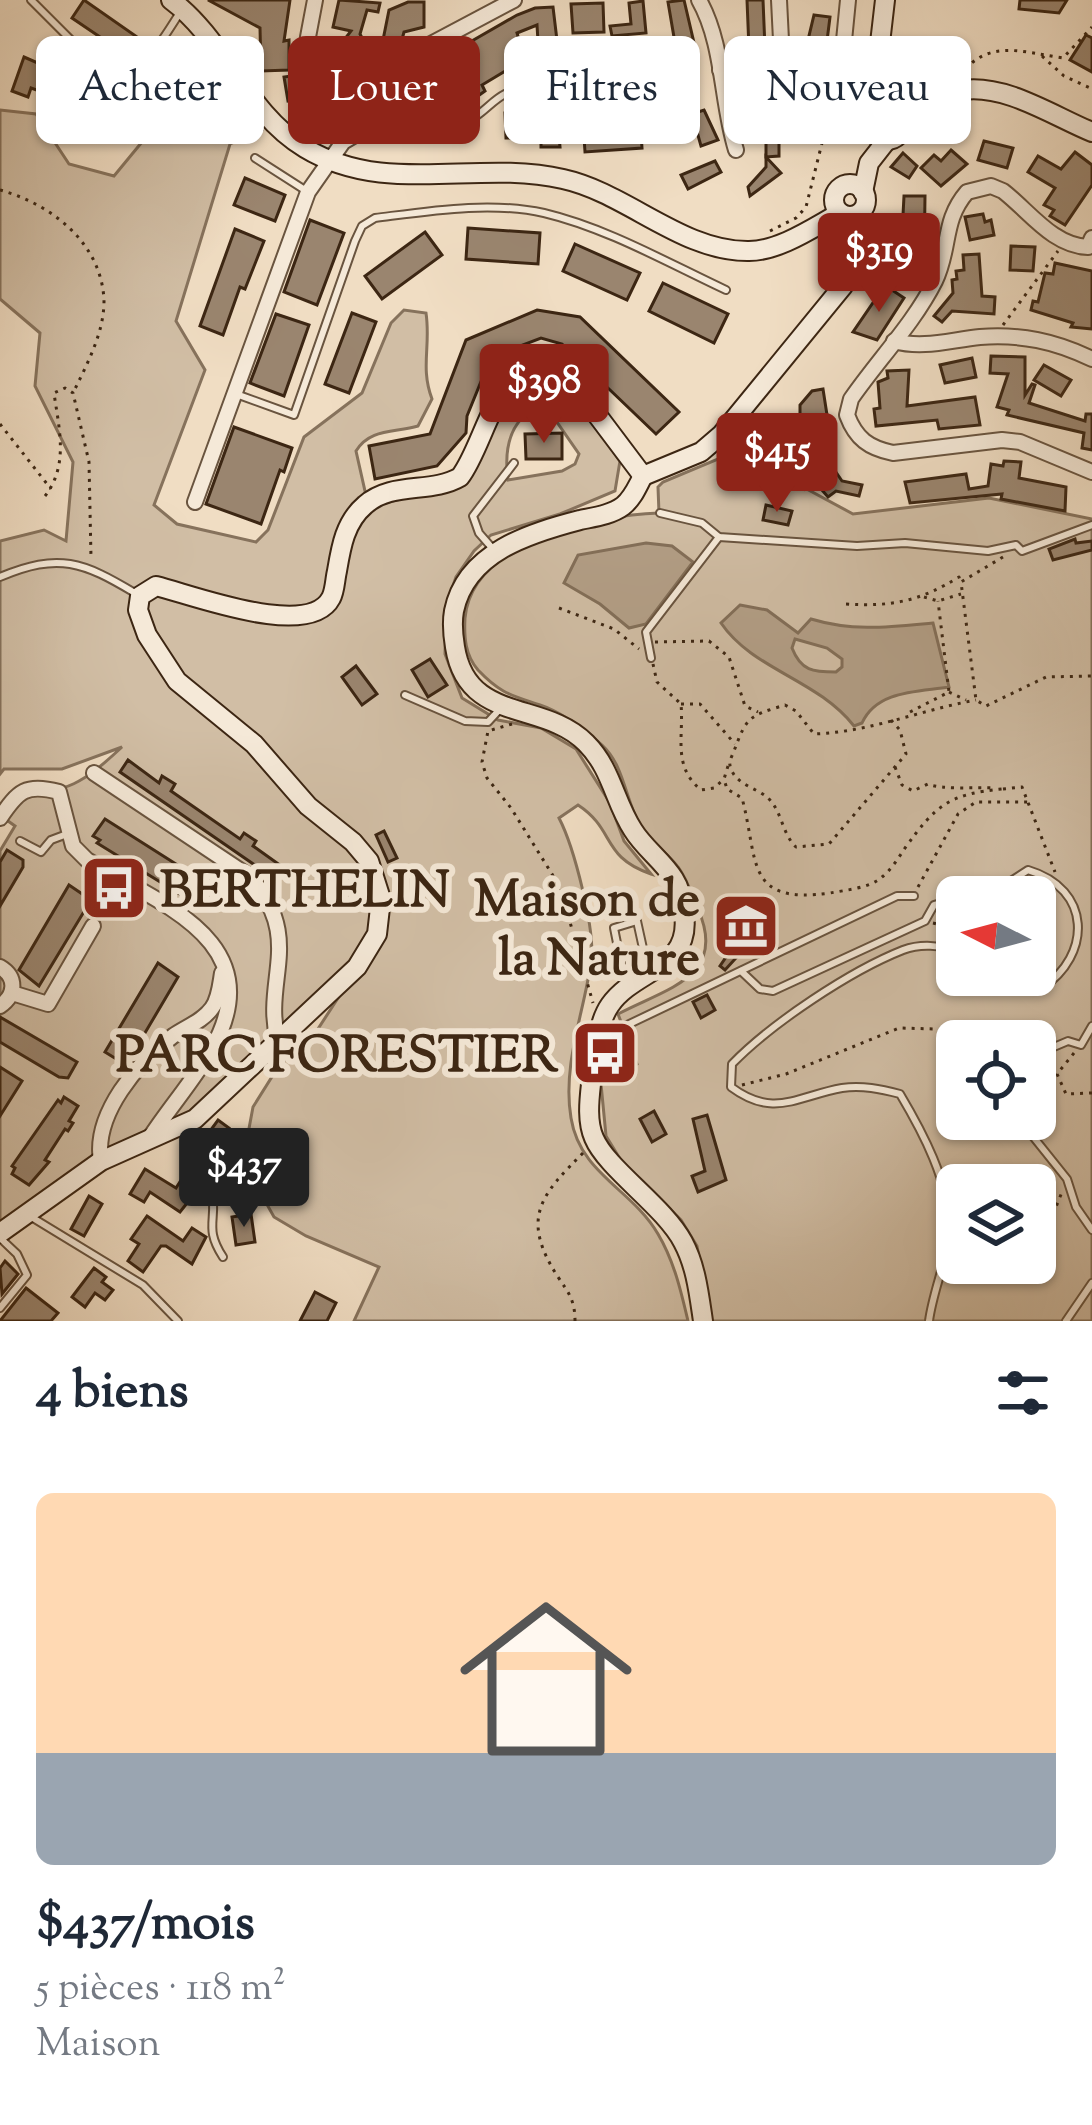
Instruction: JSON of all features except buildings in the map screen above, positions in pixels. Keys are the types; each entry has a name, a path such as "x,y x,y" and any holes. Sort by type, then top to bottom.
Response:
{"main road":[{"path":"881,36 885,0"},
{"path":"177,4 265,113 300,145 328,160 387,176 491,171 568,179 724,249 766,249 842,210 864,206 855,188 859,171 876,144"},
{"path":"971,99 1014,99 1092,133"},
{"path":"703,1321 686,1246 670,1222 595,1142 589,1114 605,1011 626,989 673,960 686,925 682,895 632,829 612,777 581,737 503,707 464,677 453,632 454,608 464,588 495,552 536,531 613,512 629,500 643,476 700,452 722,434 829,305 848,270 836,193 855,188"},
{"path":"2,1229 101,1162 184,1128 371,949 380,917 377,879 369,861 308,806 254,744 177,681 147,635 138,610 140,596 156,586 289,619 322,608 332,598 342,542 359,510 382,493 448,484 460,476 469,466 500,395 515,376 534,370 557,371 571,379 643,476"}],"street":[{"path":"308,36 316,0"},
{"path":"436,36 487,6 514,0"},
{"path":"699,0 707,13 736,150"},
{"path":"779,0 782,36"},
{"path":"844,36 848,0"},
{"path":"720,70 724,71"},
{"path":"195,502 308,192 341,144"},
{"path":"1091,244 1064,242 1003,191 991,186 967,192 950,215 942,265 932,286 851,399 848,415 863,442 893,453 1002,440 1020,442 1092,472"},
{"path":"894,341 912,346 995,337 1037,338 1092,359"},
{"path":"94,773 250,878 264,893 278,934 278,1041"},
{"path":"0,818 15,795 38,787 59,793 74,846 87,860 207,935 225,962 228,1002 212,1049 146,1142"},
{"path":"12,993 48,1004 93,926"},
{"path":"101,1162 104,1127 132,1076 156,1049 207,1015 216,1003 225,962"},
{"path":"0,967 12,979 12,993 0,1006"}],"lane":[{"path":"31,0 100,67 126,70 148,59 177,4"},
{"path":"480,112 504,94"},
{"path":"255,158 308,192"},
{"path":"235,394 294,415 362,226 375,218 496,208 544,214 626,244 726,290"},
{"path":"495,552 478,533 473,516 514,463"},
{"path":"660,513 702,523 719,537 857,546 905,543 988,551 1016,544 1022,550 1092,526"},
{"path":"651,658 646,632 719,537"},
{"path":"0,577 62,560 89,565 140,596"},
{"path":"405,695 465,721 488,722 503,707"},
{"path":"20,842 40,852 51,840 70,832"},
{"path":"1019,876 1028,870 1049,876"},
{"path":"1056,881 1083,904 1090,930"},
{"path":"601,1032 623,1027 897,896 914,896"},
{"path":"741,971 760,989 773,991 925,921 936,904"},
{"path":"626,989 614,928 637,921 649,975"},
{"path":"929,1321 949,1230 947,1210 939,1176 900,1094 844,1088 781,1106 751,1102 731,1087 732,1064 782,1020 906,949 936,947"},
{"path":"1056,981 1066,976 1086,948"},
{"path":"1056,1046 1068,1041 1081,1045 1092,1026"},
{"path":"184,1128 213,1193 209,1236 223,1257"},
{"path":"1036,1140 1067,1179 1076,1207 1092,1230"},
{"path":"25,1213 142,1285 178,1321"},
{"path":"0,1309 27,1276 2,1229"},
{"path":"1066,1321 1092,1283"}],"path":[{"path":"971,59 993,50 1063,58 1092,27"},
{"path":"1041,55 1064,76 1092,89"},
{"path":"759,237 796,218 806,207 823,144"},
{"path":"0,190 71,226 91,258 104,300 96,345 74,393 89,462 88,533 94,549 89,565"},
{"path":"995,337 1064,242"},
{"path":"45,496 57,481 62,451 54,393 64,388 74,393"},
{"path":"0,424 51,489"},
{"path":"961,582 1022,550"},
{"path":"846,604 891,607 959,577 976,700"},
{"path":"920,596 938,601 963,594"},
{"path":"938,601 949,692"},
{"path":"559,608 614,629 651,658 657,682 681,704 700,704 736,746"},
{"path":"649,642 710,640 729,657 745,706 759,713"},
{"path":"681,704 679,750 687,779 700,790 714,788 724,778 747,719 785,705 814,734 859,732 968,701 986,706 1046,677 1092,676"},
{"path":"949,692 968,701"},
{"path":"903,716 949,692"},
{"path":"503,707 513,725 488,731 482,762 560,887 601,1032"},
{"path":"730,763 732,772 768,798 796,847 829,844 906,754 900,730 891,720"},
{"path":"895,767 902,785 913,791 928,784 1002,789"},
{"path":"724,778 727,789 742,799 749,845 759,872 773,891 796,897 853,889 881,879 934,809 972,792 1022,787 1050,865 1066,888"},
{"path":"914,896 958,814 976,802 1031,802"},
{"path":"925,921 936,924"},
{"path":"731,1087 786,1075 898,1028 936,1030"},
{"path":"1081,1045 1057,1074 1058,1083 1066,1094 1092,1093"},
{"path":"575,1321 574,1302 540,1233 538,1210 545,1193 595,1142"},
{"path":"1056,1206 1067,1179"}],"shaded area":[{"path":"0,110 36,114 36,144 56,144 69,164 114,176 140,144 230,144 176,321 205,370 154,505 177,524 256,542 268,530 304,437 362,393 391,323 404,310 426,313 432,399 418,426 368,438 356,451 365,491 376,505 455,486 511,390 529,382 546,382 575,399 620,461 615,491 491,535 474,551 456,577 446,606 445,654 462,698 498,720 541,728 576,749 610,803 624,841 651,874 624,860 578,805 559,818 582,889 592,948 569,1078 571,1118 585,1153 658,1234 673,1265 688,1321 354,1321 379,1267 274,1217 256,1185 245,1150 253,1107 280,1064 314,1035 353,975 212,1105 0,1233 0,851 15,826 1,816 15,795 74,784 122,747 62,769 4,769 0,774 0,541 44,530 66,541 73,462 35,386 40,333 0,299","holes":["522,418 554,418 579,454 575,464 562,471 508,480 508,447"]},
{"path":"751,433 759,434 739,463 739,481 790,480 853,514 989,498 1092,519 1092,1321 711,1321 697,1246 681,1220 622,1162 606,1136 601,1084 637,1064 618,1014 688,977 705,950 705,932 684,877 641,827 610,753 564,717 507,693 486,678 468,652 465,618 473,591 513,551 572,527 659,513 658,487 723,457"},
{"path":"646,543 672,546 693,562 646,624 629,628 564,583 578,555"},
{"path":"740,605 767,610 798,633 811,619 857,627 933,623 949,687 888,698 854,726 822,697 750,652 721,623","holes":["795,639 827,648 842,659 836,672 809,669 792,648"]}],"place":[{"name":"BERTHELIN","path":"114,888"},
{"name":"Maison de la Nature","path":"746,926"},
{"name":"PARC FORESTIER","path":"605,1053"}]}
